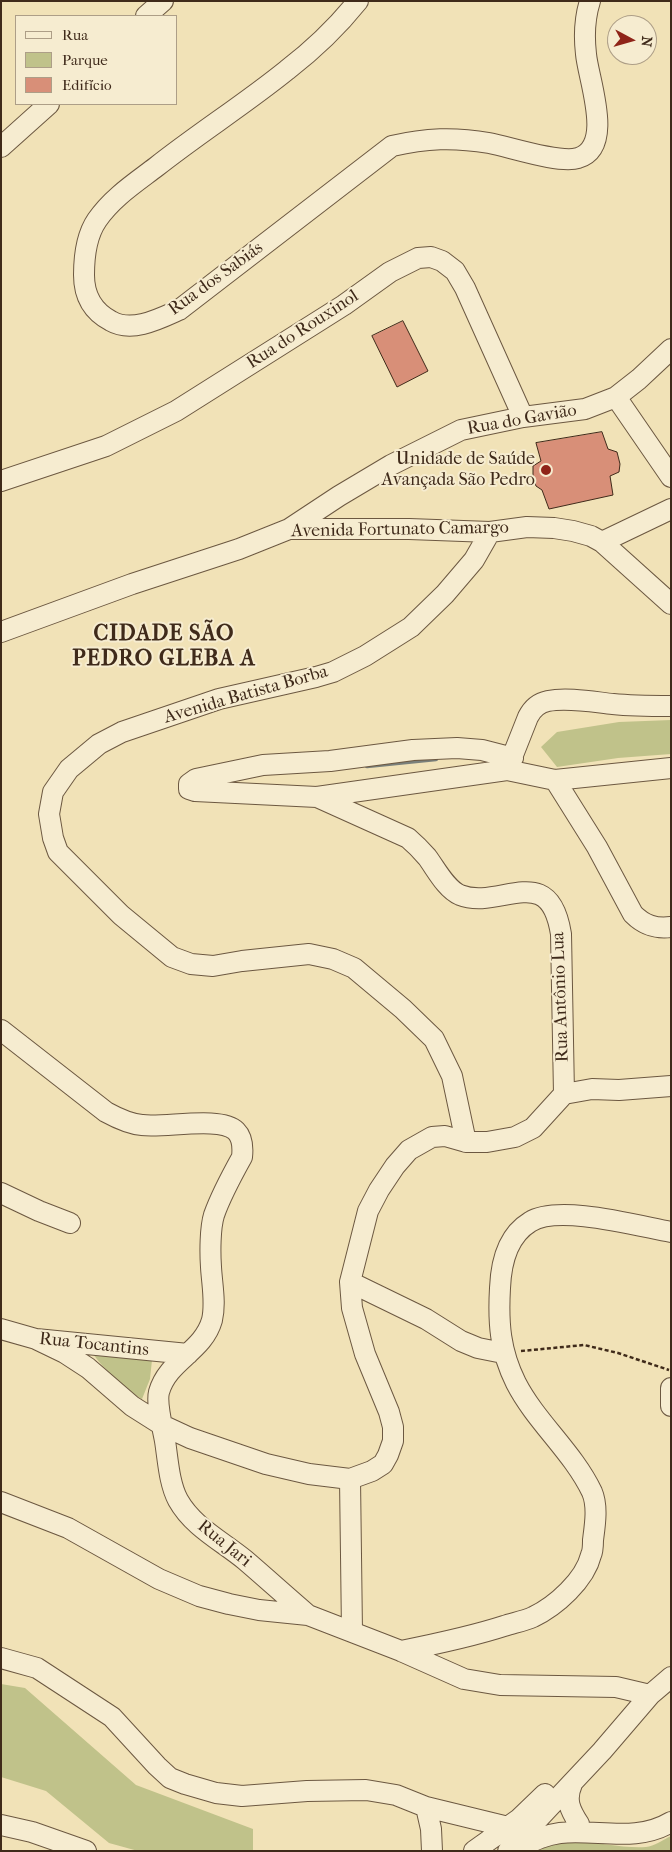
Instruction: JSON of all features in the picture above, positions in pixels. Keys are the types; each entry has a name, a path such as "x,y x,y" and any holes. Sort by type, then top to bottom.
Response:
{"street":[{"path":"147,15 163,1"},
{"name":"Rua dos Sabiás","path":"358,1 344,18 288,70 191,139 117,197 96,221 88,240 84,259 84,285 88,299 98,311 122,326 154,321 179,310 392,146 420,139 445,138 488,143 560,158 576,159 587,154 594,145 597,134 598,110 586,55 585,36 590,1"},
{"path":"1,147 48,105"},
{"name":"Rua do Rouxinol","path":"1,481 106,446 176,411 344,305 390,272 418,258 431,257 442,261 455,271 465,288 523,417"},
{"name":"Rua do Gavião","path":"289,530 339,496 441,438 479,425 585,409 616,397 639,379 671,348"},
{"path":"616,397 671,477"},
{"path":"602,542 671,509"},
{"name":"Avenida Fortunato Camargo","path":"1,632 132,584 240,549 289,530 409,529 490,532 527,527 554,528 590,536 602,542 671,604"},
{"name":"Avenida Batista Borba","path":"466,1142 452,1076 434,1039 403,1009 354,968 332,959 309,954 213,966 191,964 172,957 121,915 58,852 53,838 50,814 53,792 69,768 99,744 122,732 219,699 333,672 365,656 411,627 445,594 474,560 490,532"},
{"path":"510,764 532,709 541,703 549,701 583,701 635,706 671,706"},
{"path":"510,764 317,797 189,789 189,784 196,779 209,775 273,764 330,761 413,750 457,748 482,750 510,764 555,780 671,768"},
{"path":"555,780 597,847 633,914 648,926 671,927"},
{"name":"Rua Antônio Lua","path":"317,797 408,838 418,847 457,894 480,899 510,893 526,893 536,894 547,900 559,920 561,934 564,1094"},
{"name":"Rua Jari","path":"1,1030 106,1112 119,1119 140,1125 163,1126 207,1123 225,1125 236,1131 241,1138 243,1147 242,1157 214,1216 211,1267 214,1305 212,1319 208,1331 197,1346 172,1368 162,1384 158,1395 162,1425 173,1487 188,1514 205,1531 244,1560 308,1615"},
{"path":"36,1339 64,1352 88,1368 132,1406 162,1425 227,1452 309,1474 350,1479 372,1471 383,1464 393,1441 393,1434 389,1412 365,1354 355,1317 350,1282 368,1211 379,1190 396,1166 409,1150 432,1137 445,1136 466,1142 487,1142 515,1136 533,1128 564,1094 592,1089 619,1090 671,1086"},
{"path":"1,1193 70,1223"},
{"path":"401,1651 473,1636 533,1617 561,1599 580,1578 591,1556 596,1520 593,1495 583,1474 526,1401 503,1353 499,1315 501,1270 508,1244 530,1222 548,1215 586,1216 671,1232"},
{"path":"350,1282 426,1319 461,1341 478,1348 503,1353"},
{"name":"Rua Tocantins","path":"1,1329 36,1339 188,1354"},
{"path":"671,1388 671,1406"},
{"path":"350,1479 352,1632"},
{"path":"1,1502 68,1528 159,1579 199,1596 259,1610 308,1615 401,1651 464,1679 500,1685 616,1687 650,1694"},
{"path":"1,1658 38,1668 112,1717 170,1778 216,1793 242,1796 307,1791 366,1790 396,1795 426,1807 522,1822 561,1821 579,1824 609,1834"},
{"path":"483,1848 522,1822 572,1784 650,1694 671,1678"},
{"path":"508,1851 522,1822 547,1792 602,1751"},
{"path":"572,1784 568,1793 568,1803 579,1824"},
{"path":"426,1807 432,1829 432,1851"},
{"path":"512,1851 552,1835 563,1833 627,1835 660,1828 671,1822"},
{"path":"1,1826 32,1832 86,1851"}],"path":[{"path":"503,1353 584,1345 618,1353 671,1371"}],"green space":[{"path":"671,720 671,754 618,758 557,767 541,747 557,732 619,722"},
{"path":"92,1352 152,1360 150,1379 142,1399 114,1378"},
{"path":"1,1684 25,1688 136,1785 253,1829 253,1851 138,1851 109,1843 46,1791 1,1777"},
{"path":"671,1836 671,1851 539,1851 550,1845 562,1842 646,1847"}],"building":[{"path":"403,321 428,371 397,387 372,336"},
{"name":"Unidade de Saúde Avançada São Pedro","path":"602,432 608,449 617,452 620,464 619,472 610,476 613,495 549,509 542,490 536,486 533,478 533,466 541,461 536,443"}],"waterway":[{"path":"367,766 436,759"}],"place":[{"name":"Unidade de Saúde Avançada São Pedro","path":"546,470"}],"district":[{"name":"CIDADE SÃO PEDRO GLEBA A","path":"164,648"}]}
